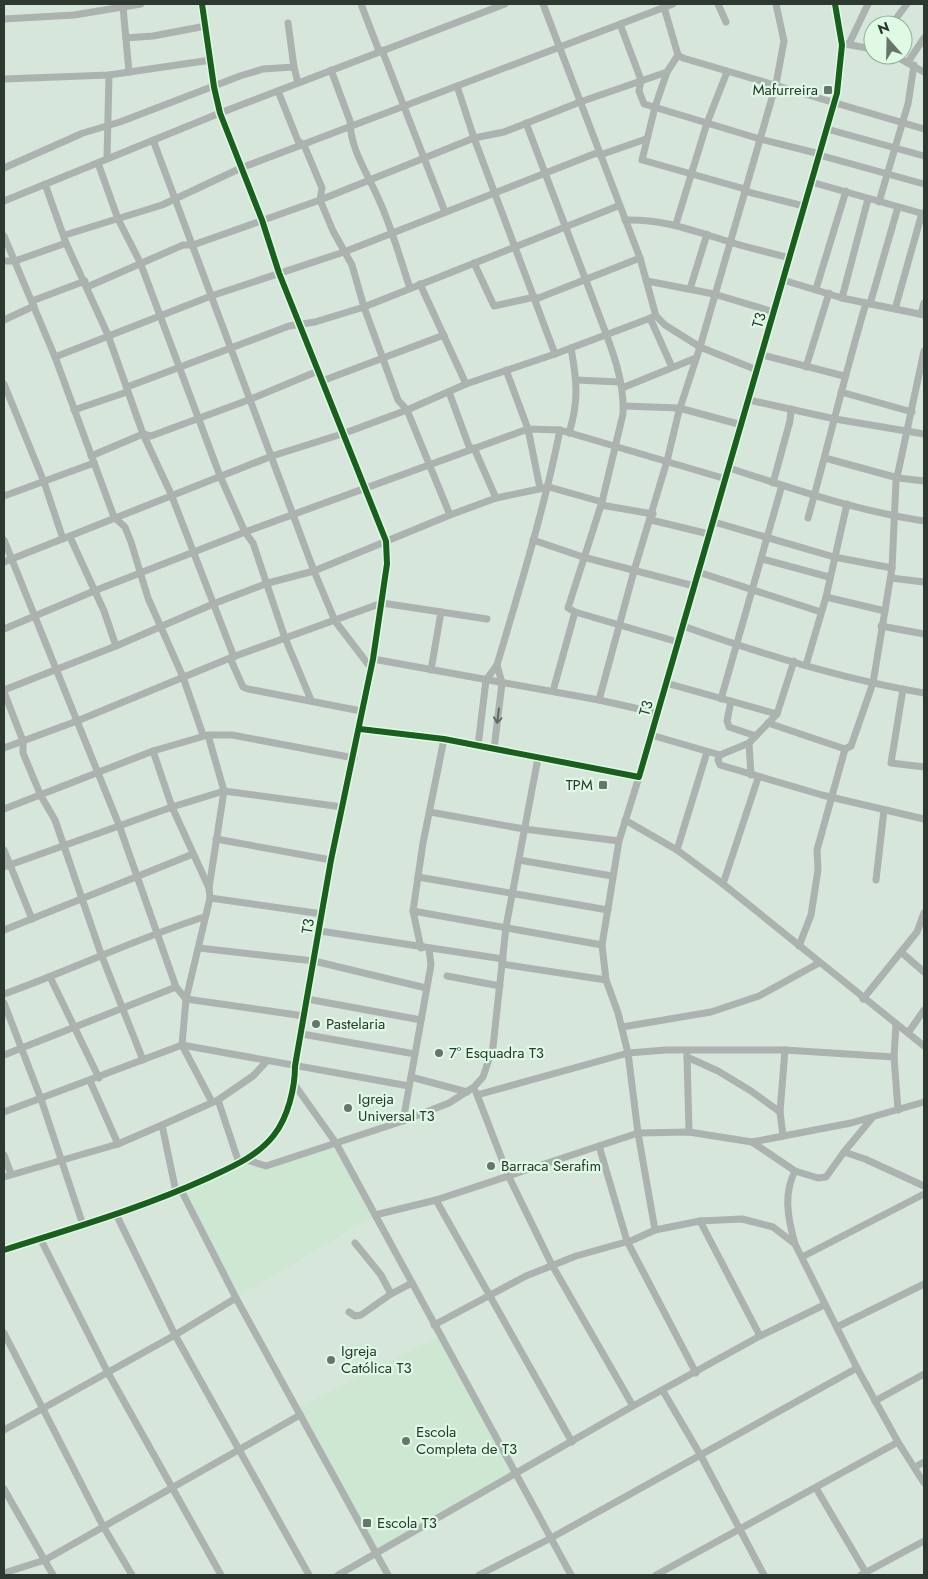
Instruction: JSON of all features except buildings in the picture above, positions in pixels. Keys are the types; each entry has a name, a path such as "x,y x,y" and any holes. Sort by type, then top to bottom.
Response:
{"street":[{"path":"4,19 74,14 141,4"},
{"name":"T3","path":"202,4 214,87 220,113 262,220 278,272 345,433 386,541 387,564 373,659 360,728 331,860 295,1066 294,1084 275,1134 247,1160"},
{"path":"361,4 444,212"},
{"path":"4,199 380,50 505,4"},
{"path":"543,4 618,206 640,258 647,281 653,317 672,367"},
{"path":"4,261 15,261 118,218 139,214 241,168 673,4"},
{"path":"718,4 726,22"},
{"path":"599,700 634,571 652,517 680,408 700,347 728,242 776,84 784,41 776,4"},
{"name":"T3","path":"655,1230 638,1133 628,1053 622,1027 606,980 602,945 612,876 625,820 714,522 834,102 846,44 835,4"},
{"path":"863,47 846,44 868,4"},
{"path":"899,15 908,4"},
{"path":"123,7 129,72"},
{"path":"664,7 678,55 667,72 646,138 642,160 804,206"},
{"path":"288,23 298,83"},
{"path":"620,24 641,80 639,91 644,104 760,139 924,184"},
{"path":"126,38 153,36 206,26"},
{"path":"913,59 924,38"},
{"path":"678,55 727,72 776,84 924,129"},
{"path":"4,79 109,75 211,60"},
{"path":"913,64 924,72"},
{"path":"879,202 903,122 911,65"},
{"path":"4,168 76,136 263,69 294,67"},
{"path":"330,70 350,121 349,128 363,168 391,232 410,288"},
{"path":"4,320 33,304 183,245 193,244 320,200 422,157 474,138 504,132 580,102 667,72"},
{"path":"676,224 707,123 727,72"},
{"path":"106,158 109,75"},
{"path":"457,86 474,138 555,354"},
{"path":"278,91 298,141 304,145 322,188 320,200 352,265 364,307 398,400 407,410 450,515"},
{"path":"526,123 605,334 621,385 624,406 602,504 568,605 570,610 575,612 678,642"},
{"path":"826,129 924,156"},
{"path":"54,357 211,296 278,272 304,267 444,212 646,138"},
{"path":"153,140 314,571 335,621 371,668"},
{"path":"98,162 118,218 140,262 161,316 220,476 245,532 253,543 285,638 311,700"},
{"path":"812,182 923,214 895,309"},
{"path":"45,184 65,239 108,335 142,434 171,494 244,687 362,711"},
{"path":"816,289 846,191"},
{"path":"842,298 868,199"},
{"path":"74,410 289,326 300,325 364,307 618,206"},
{"path":"808,518 835,419 844,376 898,207"},
{"path":"625,220 648,220 676,224 728,242 790,258"},
{"path":"690,289 707,234"},
{"path":"4,236 54,357 114,517 125,528 148,598 162,626 183,678 224,791 209,888 210,898 186,999 182,1045 215,1101 239,1163"},
{"path":"474,263 494,306 535,298 640,258"},
{"path":"783,280 842,298 923,315 924,303"},
{"path":"647,281 714,294 774,312"},
{"path":"420,284 466,384"},
{"path":"806,367 829,293"},
{"path":"4,562 171,494 272,456 345,433 407,410 466,384 555,354 653,317"},
{"path":"653,317 700,347 757,370"},
{"path":"322,381 444,335"},
{"path":"569,434 576,410 576,380 571,348"},
{"path":"768,723 784,730 845,749 851,746 873,683 881,626 891,578 898,478 906,431 912,412 924,351"},
{"path":"762,355 844,376"},
{"path":"576,380 621,385 696,358"},
{"path":"506,370 528,429 540,488"},
{"path":"4,496 44,482 142,434 148,436 200,418 318,371"},
{"path":"4,384 66,538 104,611 116,646"},
{"path":"449,392 472,448 496,498"},
{"path":"841,392 912,412"},
{"path":"749,400 835,419 924,434"},
{"path":"624,406 680,408 742,425"},
{"path":"773,482 790,421 791,409"},
{"path":"4,629 94,591 193,554 245,532 294,516 472,448 528,429 560,430 726,479"},
{"path":"478,746 486,680 496,665 534,540 549,487 560,430"},
{"path":"825,458 898,478 924,481"},
{"path":"729,468 847,504 896,516 924,520"},
{"path":"721,699 738,646 782,485"},
{"path":"143,1060 101,954 55,820 41,796 23,753 23,741 4,691 268,583 314,571 496,498 540,488 549,487 709,534"},
{"path":"806,665 826,597 847,504"},
{"path":"714,522 834,557 892,568"},
{"path":"4,540 119,826 176,987 186,999 304,1016"},
{"path":"534,540 583,557 694,586"},
{"path":"762,559 829,577"},
{"path":"698,572 821,612"},
{"path":"891,578 924,582"},
{"path":"826,597 885,611"},
{"path":"4,748 232,657 382,603 487,619"},
{"path":"431,670 442,612"},
{"path":"553,691 575,612"},
{"path":"683,626 738,646 806,665 873,683 924,693"},
{"path":"881,626 924,634"},
{"path":"373,659 553,691 657,713"},
{"path":"651,735 720,755 749,743 777,714 794,661"},
{"path":"494,749 502,683 496,665"},
{"path":"666,683 777,714"},
{"path":"903,689 891,764 924,766"},
{"path":"730,701 727,721 729,727 756,736"},
{"path":"360,728 444,740 639,777"},
{"path":"4,809 153,751 205,735 232,735 354,758"},
{"path":"421,948 413,911 444,740"},
{"path":"749,743 750,775"},
{"path":"799,946 815,895 817,850 845,749"},
{"path":"153,751 172,807 209,888"},
{"path":"676,850 707,752"},
{"path":"720,755 718,760 720,765 758,778 831,798 924,819"},
{"path":"4,1250 116,1214 179,1191 247,1160 266,1166 403,1121 474,1087 483,1077 493,1047 506,927 538,758"},
{"path":"723,884 758,778"},
{"path":"7,866 172,807 224,791 342,807"},
{"path":"876,880 884,810"},
{"path":"430,812 524,829 619,841"},
{"path":"625,820 676,850 723,884 863,999 924,1046"},
{"path":"216,839 331,860"},
{"path":"4,850 7,866 32,919"},
{"path":"4,930 193,854"},
{"path":"519,860 612,876"},
{"path":"418,877 608,910"},
{"path":"210,898 322,914"},
{"path":"413,911 602,945"},
{"path":"863,999 922,925 924,912"},
{"path":"4,994 50,978 101,954 157,932 204,917"},
{"path":"320,931 606,980"},
{"path":"199,948 314,961 426,988"},
{"path":"403,1121 431,964 429,949"},
{"path":"901,952 924,972"},
{"path":"622,1027 711,1012 759,996 819,963"},
{"path":"447,976 500,986"},
{"path":"50,978 99,1078"},
{"path":"4,1055 176,987"},
{"path":"307,999 421,1020"},
{"path":"4,1003 41,1099 83,1225"},
{"path":"908,1033 924,1010"},
{"path":"896,1024 894,1057 898,1110"},
{"path":"302,1034 415,1054"},
{"path":"4,1112 99,1078 182,1045 266,1062 409,1086"},
{"path":"477,1095 628,1053 785,1050 894,1057"},
{"path":"783,1136 780,1112 785,1050"},
{"path":"687,1053 751,1091 780,1112"},
{"path":"687,1053 690,1132"},
{"path":"4,1155 7,1175 118,1144 215,1101 253,1076 266,1062"},
{"path":"411,1077 467,1092"},
{"path":"90,1081 118,1144"},
{"path":"294,1084 336,1143 570,1575"},
{"path":"474,1087 508,1175 552,1265 633,1406"},
{"path":"375,1215 436,1200 638,1133 690,1132 752,1142 873,1117 924,1102"},
{"path":"752,1142 794,1171 818,1178 826,1178 844,1152 873,1117"},
{"path":"162,1125 179,1191 388,1575"},
{"path":"599,1146 627,1241 696,1373"},
{"path":"844,1152 865,1159 924,1186"},
{"path":"794,1171 790,1181 787,1208 794,1244"},
{"path":"802,1257 924,1194"},
{"path":"436,1200 572,1442"},
{"path":"116,1214 175,1335 309,1575"},
{"path":"434,1325 526,1276 576,1256 627,1241 655,1230 700,1221 742,1219 773,1227 794,1244 802,1257 824,1305 857,1368 898,1442 924,1483"},
{"path":"700,1221 760,1336"},
{"path":"40,1238 107,1371 221,1575"},
{"path":"355,1243 381,1275 391,1294"},
{"path":"349,1312 354,1316 361,1315 391,1294 412,1283"},
{"path":"837,1327 924,1284"},
{"path":"4,1430 107,1371 175,1335 236,1298"},
{"path":"338,1575 633,1406 696,1373 760,1336 824,1305"},
{"path":"4,1333 103,1526 132,1575"},
{"path":"479,1575 701,1456 857,1368"},
{"path":"875,1401 924,1374"},
{"path":"663,1391 701,1456 764,1575"},
{"path":"4,1574 14,1573 44,1560 300,1415"},
{"path":"656,1575 898,1442"},
{"path":"915,1467 924,1462"},
{"path":"816,1488 863,1574 924,1541"},
{"path":"4,1489 53,1575"}],"shaded area":[{"path":"336,1143 375,1215 236,1298 181,1190 247,1160 266,1166"},
{"name":"Escola Completa de T3","path":"440,1336 515,1473 377,1553 296,1409"}],"cycle path":[{"path":"4,1250 133,1208 208,1178 252,1155 268,1142 279,1128 287,1111 294,1084 295,1066 331,860 373,659 387,564 386,541 279,273 262,220 220,113 214,87 202,4"},
{"path":"360,729 444,739 639,777 837,93 842,45 835,4"}],"place":[{"name":"Mafurreira","path":"828,90"},
{"name":"TPM","path":"603,785"},
{"name":"Pastelaria","path":"316,1024"},
{"name":"7° Esquadra T3","path":"439,1053"},
{"name":"Igreja Universal T3","path":"348,1108"},
{"name":"Barraca Serafim","path":"491,1166"},
{"name":"Igreja Católica T3","path":"331,1360"},
{"name":"Escola Completa de T3","path":"406,1441"},
{"name":"Escola T3","path":"367,1523"}]}
